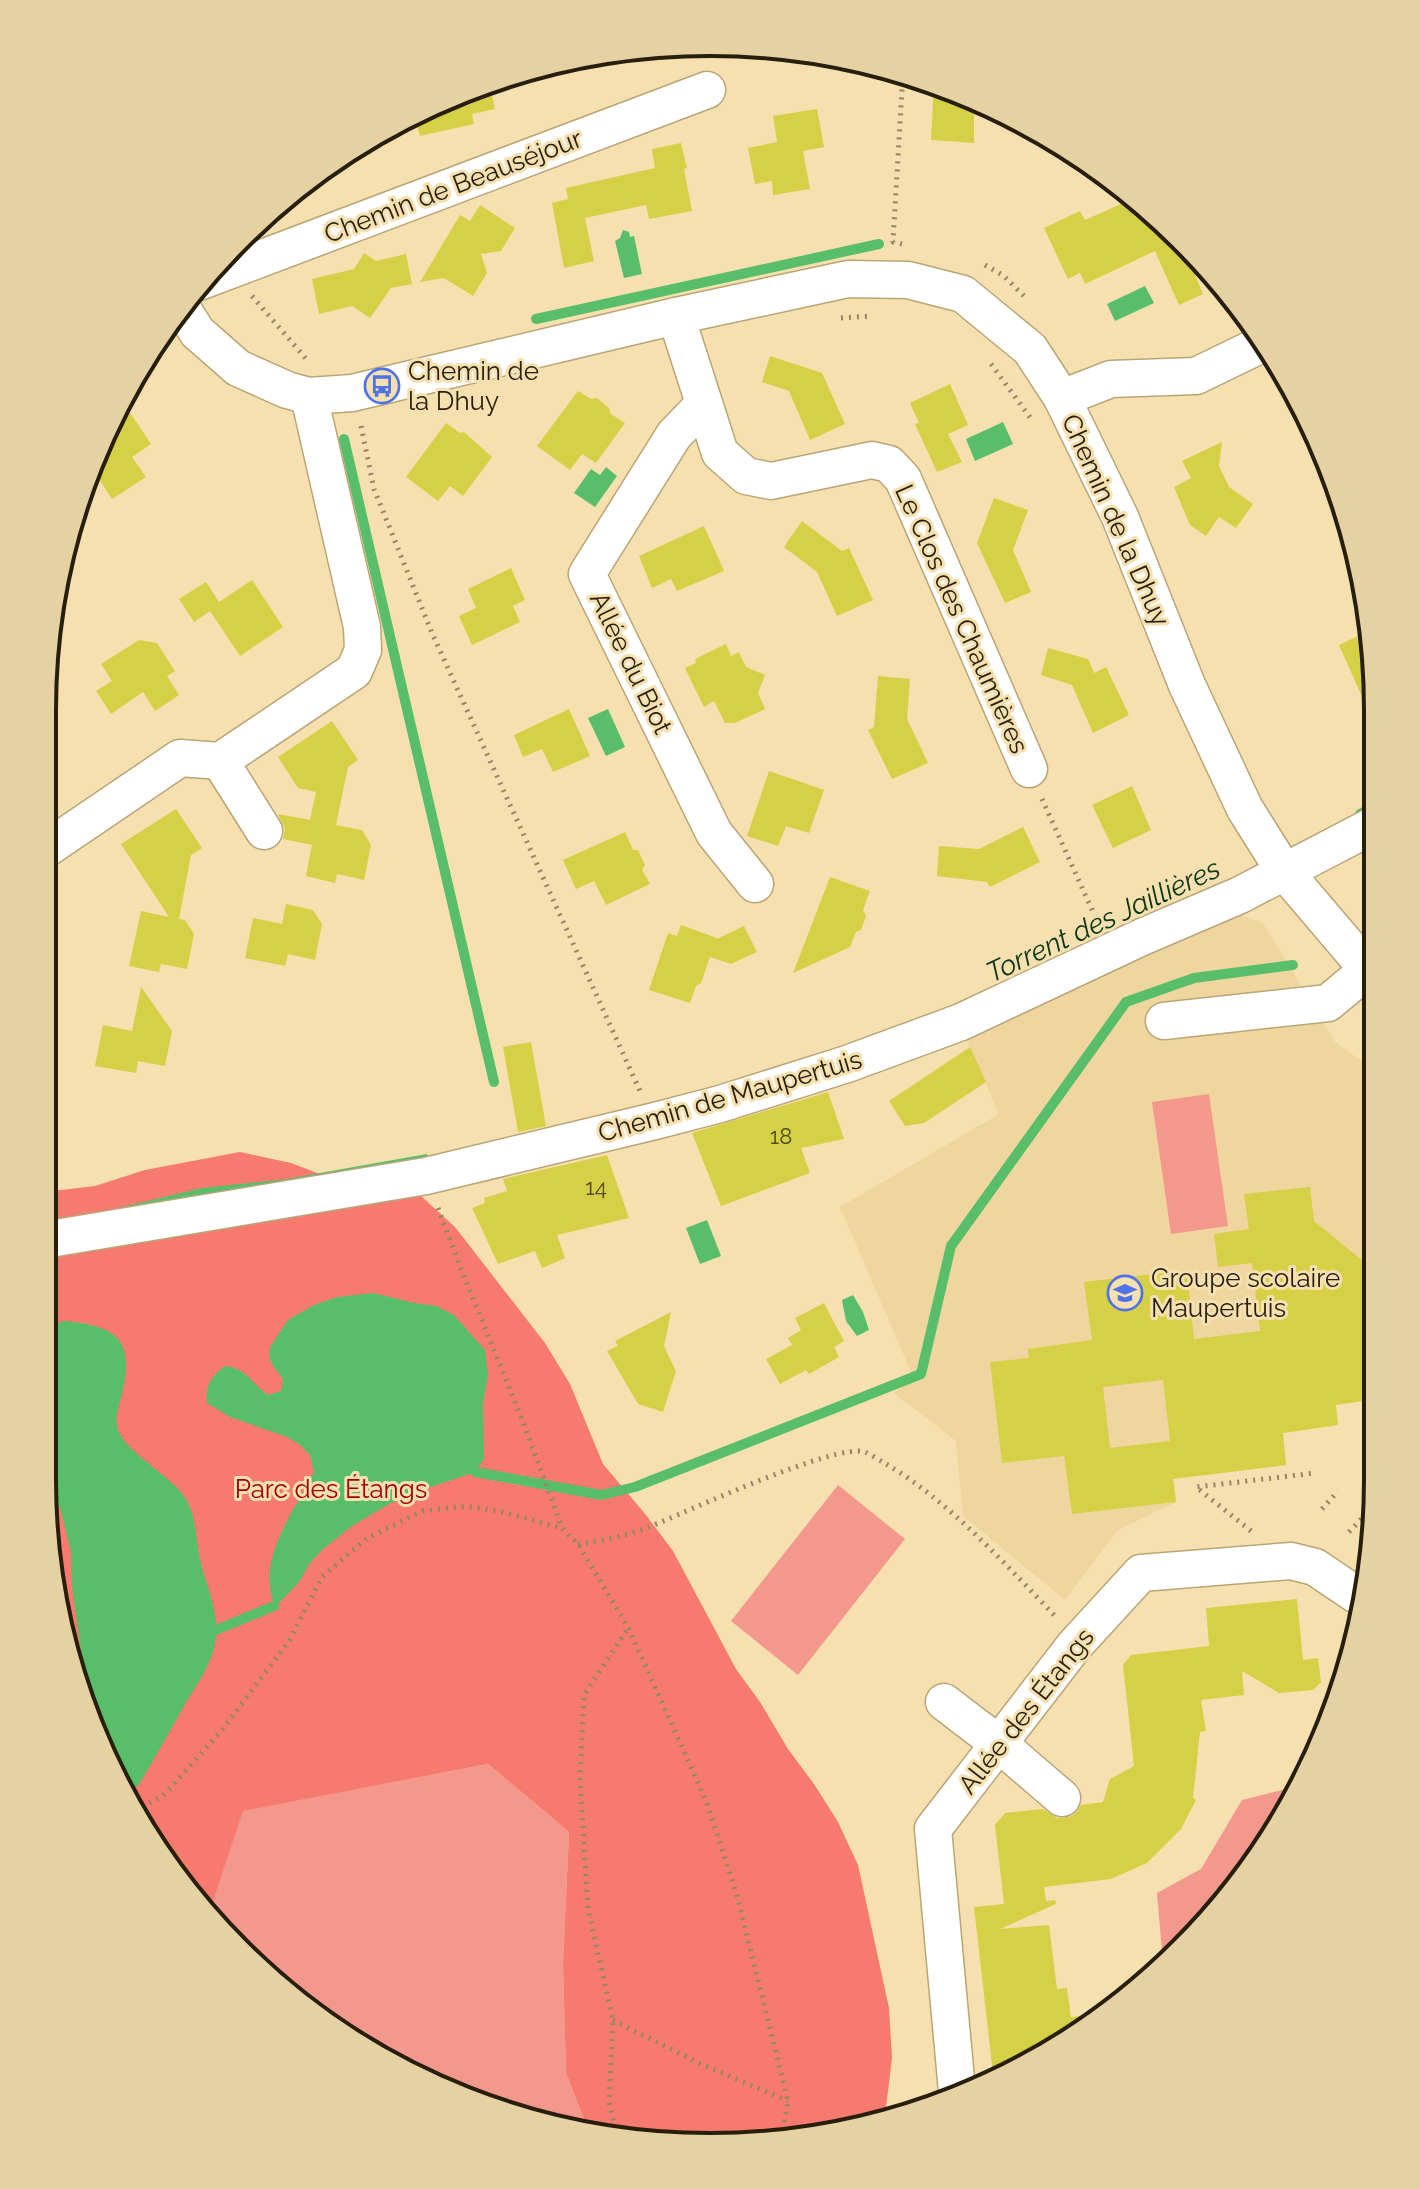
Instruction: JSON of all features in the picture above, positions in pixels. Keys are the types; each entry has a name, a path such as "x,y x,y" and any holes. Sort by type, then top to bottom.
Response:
{"street":[{"name":"Chemin de Beauséjour","path":"224,272 707,90"},
{"name":"Chemin de la Dhuy","path":"188,317 197,332 238,368 287,390 312,382 352,393 676,316 848,279 908,280 963,294 1030,349 1062,398 1120,517 1193,699 1245,809 1284,871 1364,966"},
{"path":"676,316 703,405"},
{"path":"1062,398 1111,379 1196,376 1254,348"},
{"path":"56,842 180,758 220,761 354,671 363,650 362,627 312,382"},
{"name":"Le Clos des Chaumières","path":"703,405 720,453 746,476 771,481 872,460 889,464 903,479 1029,769"},
{"name":"Allée du Biot","path":"703,405 674,435 587,574 714,833 755,884"},
{"path":"220,761 264,831"},
{"name":"Chemin de Maupertuis","path":"56,1238 426,1176 720,1104 847,1064 961,1022 1240,895 1364,830"},
{"path":"1164,1021 1328,1003 1364,976"},
{"name":"Allée des Étangs","path":"956,2084 933,1829 1079,1641 1141,1573 1291,1561 1315,1567 1353,1593"},
{"path":"944,1702 1062,1798"}],"path":[{"path":"902,85 893,242 908,245"},
{"path":"248,292 312,382"},
{"path":"841,318 873,316"},
{"path":"989,362 1034,422"},
{"path":"361,426 374,489 432,633 655,1121"},
{"path":"1029,769 1098,923"},
{"path":"426,1176 562,1528 578,1544 628,1627 707,1803 738,1899 788,2101 783,2128"},
{"path":"578,1544 646,1528 823,1458 863,1451 912,1479 953,1515 1079,1641"},
{"path":"1259,1538 1196,1487 1315,1473"},
{"path":"1322,1509 1338,1491"},
{"path":"144,1806 163,1796 203,1752 289,1641 322,1577 367,1538 423,1511 466,1506 503,1512 562,1528"},
{"path":"1349,1532 1363,1517"},
{"path":"614,2125 609,2102 613,2020 588,1909 580,1778 584,1695 628,1627"},
{"path":"613,2020 701,2064 788,2101"}],"shaded area":[{"path":"623,230 629,232 630,237 634,236 642,274 624,278 615,241"},
{"path":"1145,286 1154,303 1115,321 1107,304"},
{"path":"1003,422 1013,444 975,461 966,439"},
{"path":"606,467 617,476 595,507 574,493 591,469 600,475"},
{"path":"608,709 625,747 606,756 588,718"},
{"name":"Groupe scolaire Maupertuis","path":"1232,912 1263,923 1335,1042 1364,1062 1364,1387 1334,1391 1338,1425 1283,1433 1286,1465 1206,1475 1172,1459 1176,1502 1118,1530 1065,1600 963,1516 956,1441 894,1393 914,1379 840,1207 999,1114 967,1041"},
{"path":"1209,1094 1228,1226 1171,1234 1152,1102"},
{"path":"427,1154 429,1161 59,1222 202,1188 286,1179"},
{"path":"707,1220 721,1256 700,1264 686,1228"},
{"path":"373,1293 436,1306 454,1315 485,1350 488,1375 483,1403 484,1459 475,1472 410,1494 352,1526 322,1550 299,1582 274,1606 269,1578 273,1556 282,1531 314,1472 310,1455 287,1437 230,1417 207,1403 208,1386 225,1366 244,1373 268,1395 281,1391 283,1379 269,1357 270,1347 288,1320 314,1305 337,1297"},
{"path":"853,1295 869,1330 857,1336 846,1321 842,1300"},
{"path":"64,1321 82,1323 109,1332 118,1339 126,1360 117,1416 118,1430 130,1448 171,1482 186,1499 212,1599 216,1626 215,1645 209,1663 138,1786 133,1787 106,1729 81,1651 72,1586 71,1551 57,1504 56,1324"},
{"path":"838,1485 905,1539 798,1675 731,1621"},
{"path":"488,1764 569,1832 563,1963 566,2073 584,2120 500,2098 421,2066 347,2023 279,1971 212,1903 242,1811"},
{"path":"1285,1789 1229,1877 1162,1951 1157,1893 1201,1869 1242,1800"}],"green space":[{"name":"Parc des Étangs","path":"240,1152 291,1163 330,1178 376,1183 421,1196 455,1227 545,1343 570,1384 603,1464 673,1551 736,1669 838,1822 858,1865 889,2008 892,2058 886,2109 838,2120 753,2132 667,2132 584,2120 566,2073 563,1963 569,1832 488,1764 243,1811 212,1903 191,1877 144,1806 106,1729 78,1648 57,1522 56,1191 95,1186 145,1170"}],"building":[{"path":"492,94 495,109 472,114 474,124 420,136 417,125"},
{"path":"933,96 974,112 974,143 931,140"},
{"path":"817,109 824,147 803,151 810,189 773,195 772,181 755,184 748,148 777,142 773,116"},
{"path":"681,143 692,211 649,219 646,205 585,218 594,261 564,268 552,203 568,199 566,188 655,168 652,149"},
{"path":"1123,203 1193,269 1203,294 1179,305 1155,251 1085,284 1080,273 1068,279 1044,228 1080,211 1085,220"},
{"path":"480,205 515,228 501,251 481,254 487,273 473,296 444,278 420,282 460,215 470,221"},
{"path":"364,253 376,261 406,254 412,284 391,288 370,318 352,306 319,314 312,279 354,269"},
{"path":"770,356 822,373 845,424 810,440 789,391 762,382"},
{"path":"950,384 968,425 948,434 962,462 937,472 915,424 919,423 910,403"},
{"path":"578,391 591,399 597,398 609,408 611,414 625,423 596,463 582,454 570,470 537,446"},
{"path":"129,411 151,444 132,457 146,477 112,499 99,479"},
{"path":"446,423 460,433 464,432 492,457 463,496 450,486 438,501 406,477"},
{"path":"1222,442 1219,466 1229,487 1253,504 1236,528 1219,517 1206,536 1190,525 1174,487 1191,478 1182,461"},
{"path":"994,498 1028,510 1013,550 1031,592 1005,603 977,543"},
{"path":"802,521 842,551 849,548 873,600 837,616 817,572 784,547"},
{"path":"704,526 724,571 677,591 671,579 652,588 639,556"},
{"path":"511,568 525,600 513,606 520,622 472,645 459,616 476,608 468,589"},
{"path":"252,580 283,627 240,656 210,611 194,622 179,599 206,582 219,602"},
{"path":"1359,636 1364,701 1339,645"},
{"path":"139,640 157,643 175,671 167,676 179,695 155,711 143,692 111,714 96,691 112,681 101,664"},
{"path":"726,644 731,656 739,652 746,667 765,675 758,693 765,709 735,723 725,723 714,701 704,707 685,668 696,663 695,659"},
{"path":"1048,648 1088,659 1094,673 1106,667 1129,715 1093,733 1072,685 1041,675"},
{"path":"878,676 910,679 907,719 928,763 892,779 868,730 874,727"},
{"path":"569,709 590,756 553,772 542,749 523,757 514,735"},
{"path":"332,721 358,760 348,767 336,825 362,830 371,845 364,880 337,874 335,883 306,876 312,845 283,839 285,829 278,814 310,820 316,792 298,788 278,757"},
{"path":"769,771 824,790 809,833 786,826 778,846 747,836"},
{"path":"1132,786 1151,830 1113,848 1092,805"},
{"path":"176,809 202,848 191,855 179,919 185,920 194,934 187,969 161,964 159,972 129,966 141,911 169,917 121,844"},
{"path":"1023,827 1040,862 990,887 987,882 937,876 939,846 979,849"},
{"path":"625,832 633,850 638,850 645,865 642,870 650,884 606,905 594,881 576,889 563,860"},
{"path":"830,877 870,891 863,910 866,916 861,930 856,932 850,947 793,973"},
{"path":"286,904 313,910 322,924 315,960 288,954 285,966 245,958 253,918 282,924"},
{"path":"681,925 717,939 744,926 757,952 731,964 710,957 690,1003 649,990 668,933 677,936"},
{"path":"141,987 172,1031 165,1066 138,1061 136,1073 95,1066 103,1025 132,1031"},
{"path":"531,1042 546,1126 518,1132 503,1047"},
{"path":"970,1047 986,1082 924,1123 905,1126 889,1101"},
{"path":"828,1092 844,1139 801,1148 810,1173 721,1206 692,1133"},
{"path":"607,1155 629,1218 557,1235 565,1258 542,1268 535,1251 498,1264 472,1208 485,1203 484,1198 507,1191 503,1179"},
{"path":"1310,1187 1314,1221 1364,1262 1363,1401 1336,1405 1338,1425 1283,1433 1286,1465 1173,1479 1176,1502 1072,1514 1064,1456 1002,1463 990,1362 1029,1358 1028,1349 1092,1340 1084,1282 1187,1270 1194,1339 1260,1331 1252,1263 1218,1267 1214,1234 1249,1229 1244,1194","holes":["1163,1380 1170,1441 1110,1448 1103,1387"]},
{"path":"824,1303 844,1341 834,1347 839,1357 809,1374 806,1370 780,1384 766,1359 792,1345 788,1338 801,1330 795,1318"},
{"path":"671,1312 664,1346 676,1371 663,1412 638,1404 607,1351 618,1346 615,1341"},
{"path":"1297,1599 1303,1660 1318,1658 1321,1682 1313,1690 1279,1693 1242,1671 1244,1695 1201,1700 1206,1731 1200,1732 1193,1798 1196,1800 1181,1829 1147,1863 1111,1879 1044,1887 1046,1901 1055,1900 1056,1904 1000,1929 1049,1925 1057,1989 1067,1988 1071,2017 1083,2016 992,2069 974,1907 1004,1904 995,1825 1005,1813 1043,1809 1057,1818 1070,1817 1081,1805 1103,1802 1110,1779 1134,1766 1123,1665 1131,1655 1209,1646 1206,1608"}],"waterway":[{"path":"536,319 879,244"},
{"path":"344,439 494,1082"},
{"name":"Torrent des Jaillières","path":"1360,814 1364,812"},
{"path":"475,1472 601,1495 635,1487 921,1374 951,1246 1126,1002 1194,978 1293,965"},
{"path":"216,1630 274,1606"}],"place":[{"name":"Chemin de la Dhuy","path":"382,386"},
{"name":"Groupe scolaire Maupertuis","path":"1125,1293"}]}
